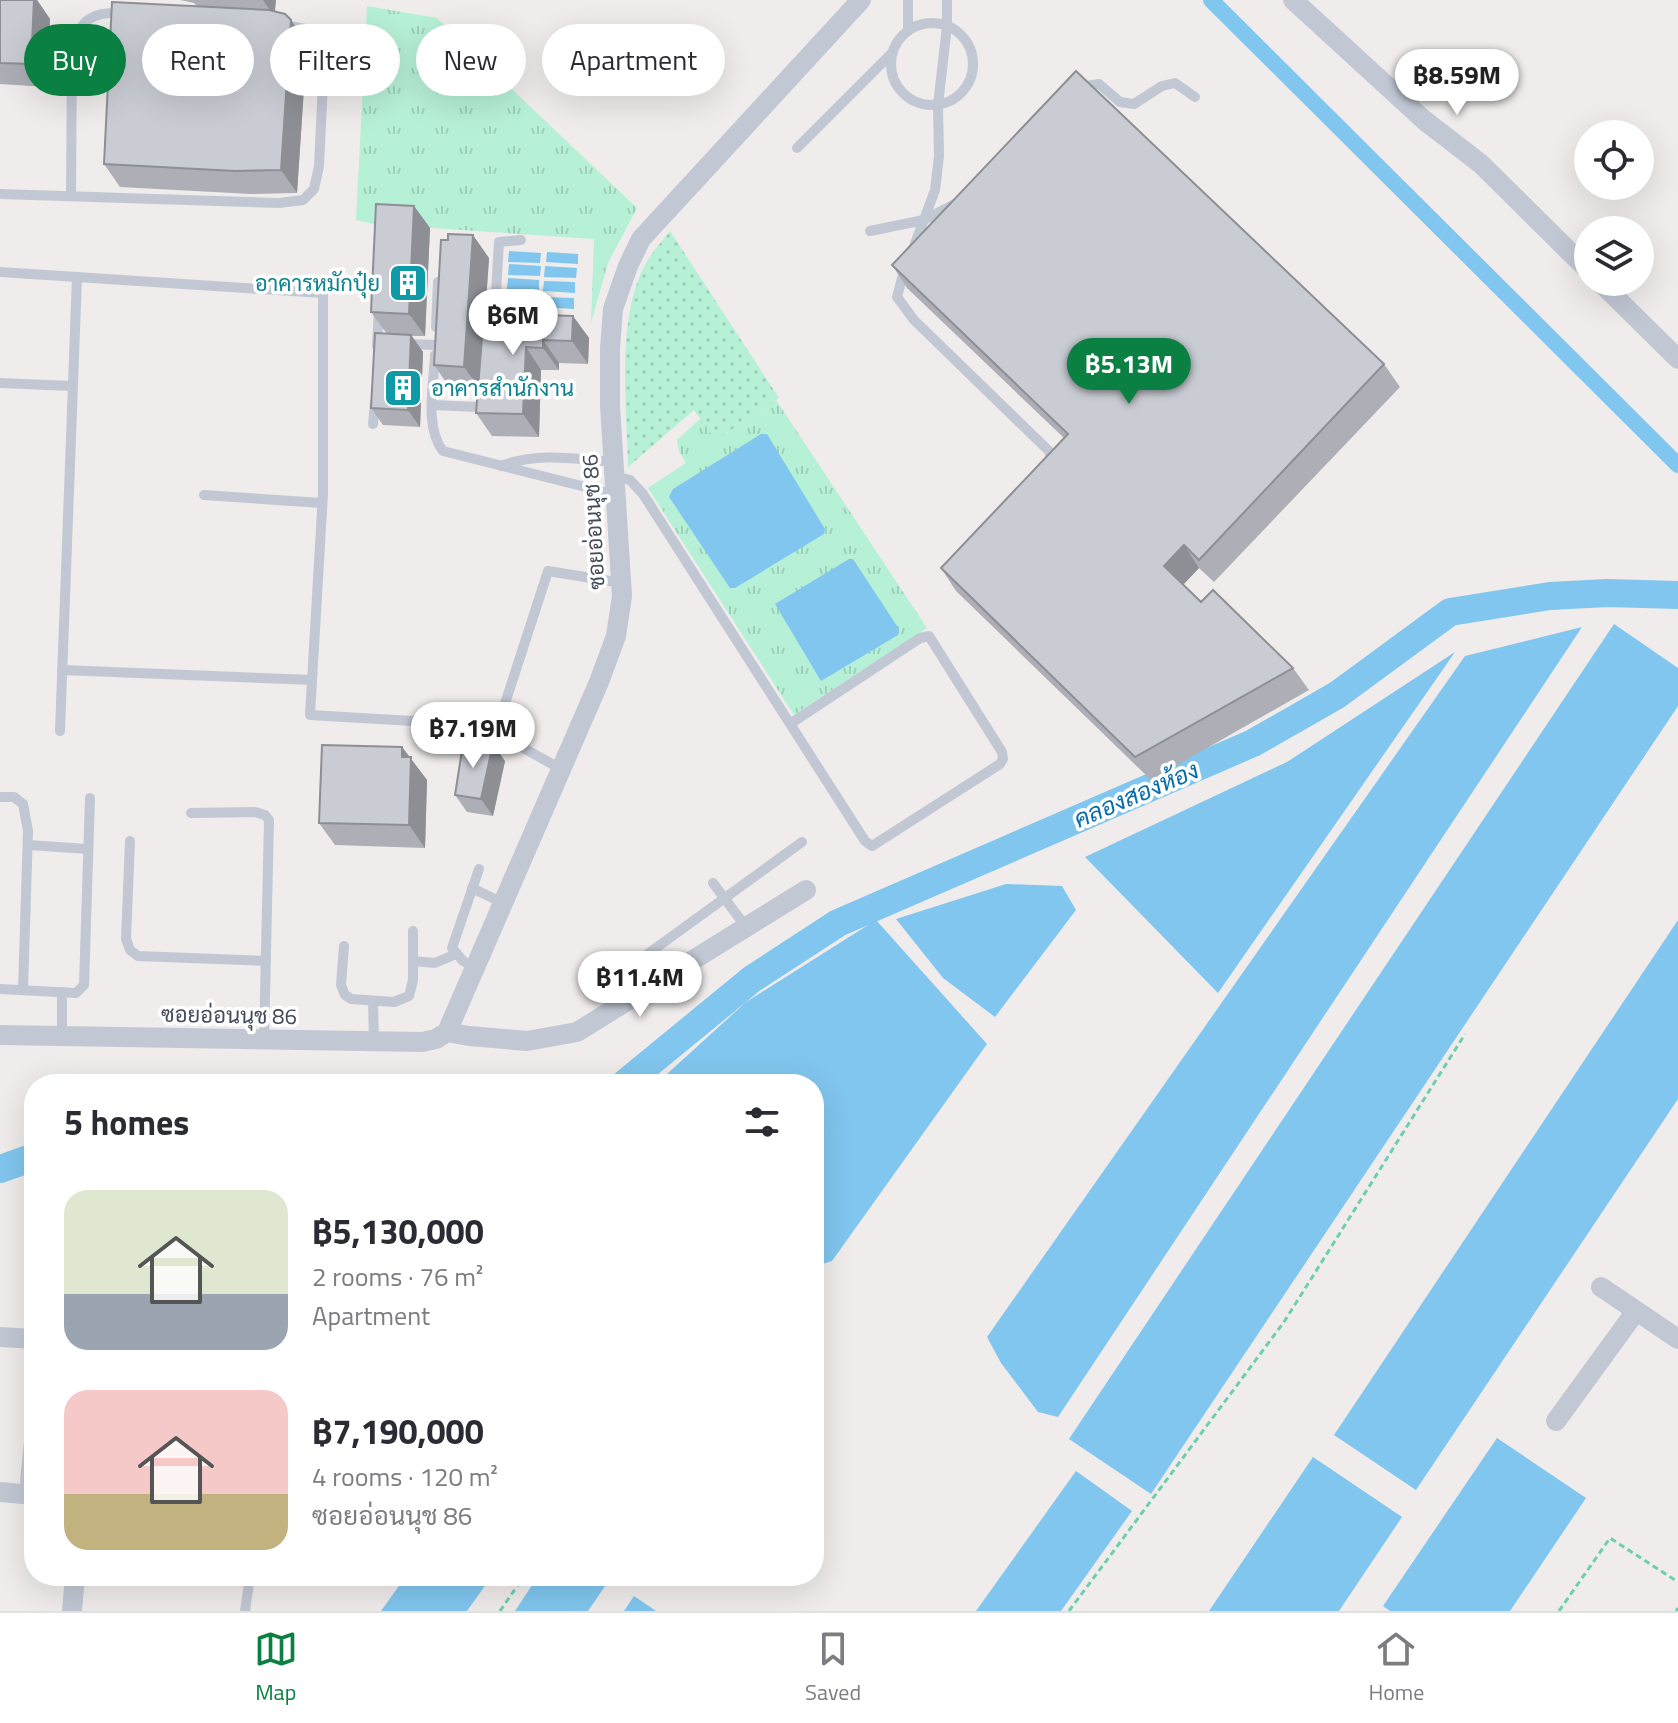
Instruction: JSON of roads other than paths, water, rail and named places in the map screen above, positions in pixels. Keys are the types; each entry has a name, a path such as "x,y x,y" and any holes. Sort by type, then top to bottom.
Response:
{"street":[{"name":"ซอยอ่อนนุช 86","path":"0,1035 422,1042 436,1039 447,1032 616,636 622,583 610,376 613,309 628,266 641,239 861,0"},
{"path":"1293,0 1424,120 1481,164 1574,256"},
{"path":"1614,296 1678,359"},
{"path":"447,1032 527,1041 577,1032 806,890"},
{"path":"1601,1287 1678,1339"},
{"path":"1556,1421 1636,1311"},
{"path":"0,1337 24,1338"},
{"path":"0,1492 24,1489"},
{"path":"72,1611 74,1586"}],"lane":[{"path":"908,0 908,31"},
{"path":"947,0 935,190 900,277 897,297 914,320 1050,452 1051,460 1044,479"},
{"path":"71,196 72,47 77,30 91,16 113,12 142,14"},
{"path":"934,23 959,33 967,44 972,56 969,82 950,101 924,105 901,93 890,67 892,53 908,31 934,23"},
{"path":"797,148 892,53"},
{"path":"1076,96 1087,86 1099,84 1120,102 1134,104 1162,86 1175,83 1195,97"},
{"path":"0,194 279,203 303,200 314,189 319,166 322,96"},
{"path":"870,231 924,220 964,200"},
{"path":"493,337 499,242 521,240"},
{"path":"0,272 323,293 322,503 310,715 499,726"},
{"path":"60,731 77,277"},
{"path":"438,282 433,405 435,436 443,451 501,466 630,480 643,494 790,724 865,841 872,846 1000,764 1003,759 994,739 929,636 920,638 790,724"},
{"path":"377,356 380,295"},
{"path":"377,342 436,345"},
{"path":"0,383 71,386"},
{"path":"373,424 375,397"},
{"path":"433,405 478,407 487,403 490,397"},
{"path":"501,466 521,458 534,458 615,478"},
{"path":"204,495 322,503"},
{"path":"561,769 498,734 548,571 622,583"},
{"path":"62,670 312,680"},
{"path":"0,797 14,797 23,804 28,831 23,990"},
{"path":"0,989 76,993 84,985 90,798"},
{"path":"191,813 255,812 269,820 264,1039"},
{"path":"130,841 126,939 130,950 138,956 266,961"},
{"path":"620,974 802,842"},
{"path":"28,845 88,849"},
{"path":"475,968 463,961 452,948 479,869"},
{"path":"713,883 746,927"},
{"path":"472,888 503,903"},
{"path":"344,946 341,985 345,995 351,999 394,1002 409,996 413,931"},
{"path":"413,961 435,963 456,954"},
{"path":"62,992 62,1036"},
{"path":"373,1001 374,1041"},
{"path":"245,1611 249,1586"}],"water":[{"path":"509,251 541,253 540,263 508,262"},
{"path":"547,252 578,254 578,264 546,262"},
{"path":"509,264 541,266 540,276 508,275"},
{"path":"545,266 577,268 576,278 544,277"},
{"path":"508,278 539,280 539,290 507,289"},
{"path":"544,281 575,282 575,293 543,291"},
{"path":"507,294 538,296 538,306 506,305"},
{"path":"543,297 574,298 574,309 542,307"},
{"path":"761,434 767,434 825,529 824,534 735,588 730,588 669,497 673,489"},
{"path":"853,559 899,629 898,635 821,681 775,604"},
{"path":"1614,624 1678,668 1678,706 1151,1494 1069,1439"},
{"path":"1582,627 1058,1417 1038,1412 1001,1363 987,1337 1465,656"},
{"path":"1455,652 1218,993 1085,857 1287,762"},
{"path":"1006,884 1062,886 1076,910 995,1017 943,978 896,919"},
{"path":"876,920 987,1044 832,1261 824,1264 824,1074 667,1074 746,1002"},
{"path":"1678,920 1678,1099 1416,1490 1334,1435"},
{"path":"1497,1438 1586,1498 1510,1611 1390,1611 1383,1606"},
{"path":"1313,1457 1402,1517 1339,1611 1209,1611"},
{"path":"1076,1471 1132,1511 1061,1611 976,1611"},
{"path":"399,1586 485,1586 467,1611 381,1611"},
{"path":"531,1586 605,1586 588,1611 515,1611"},
{"path":"634,1596 656,1611 624,1611"}],"waterway":[{"path":"1211,0 1678,465"},
{"name":"คลองสองห้อง","path":"636,1074 752,979 838,923 1253,743 1337,695 1450,612 1550,596 1607,593 1678,595"},
{"name":"คลองสองห้อง","path":"0,1169 24,1161"}],"place":[{"name":"อาคารหมักปุ๋ย","path":"408,283"},
{"name":"อาคารสำนักงาน","path":"403,388"}]}
